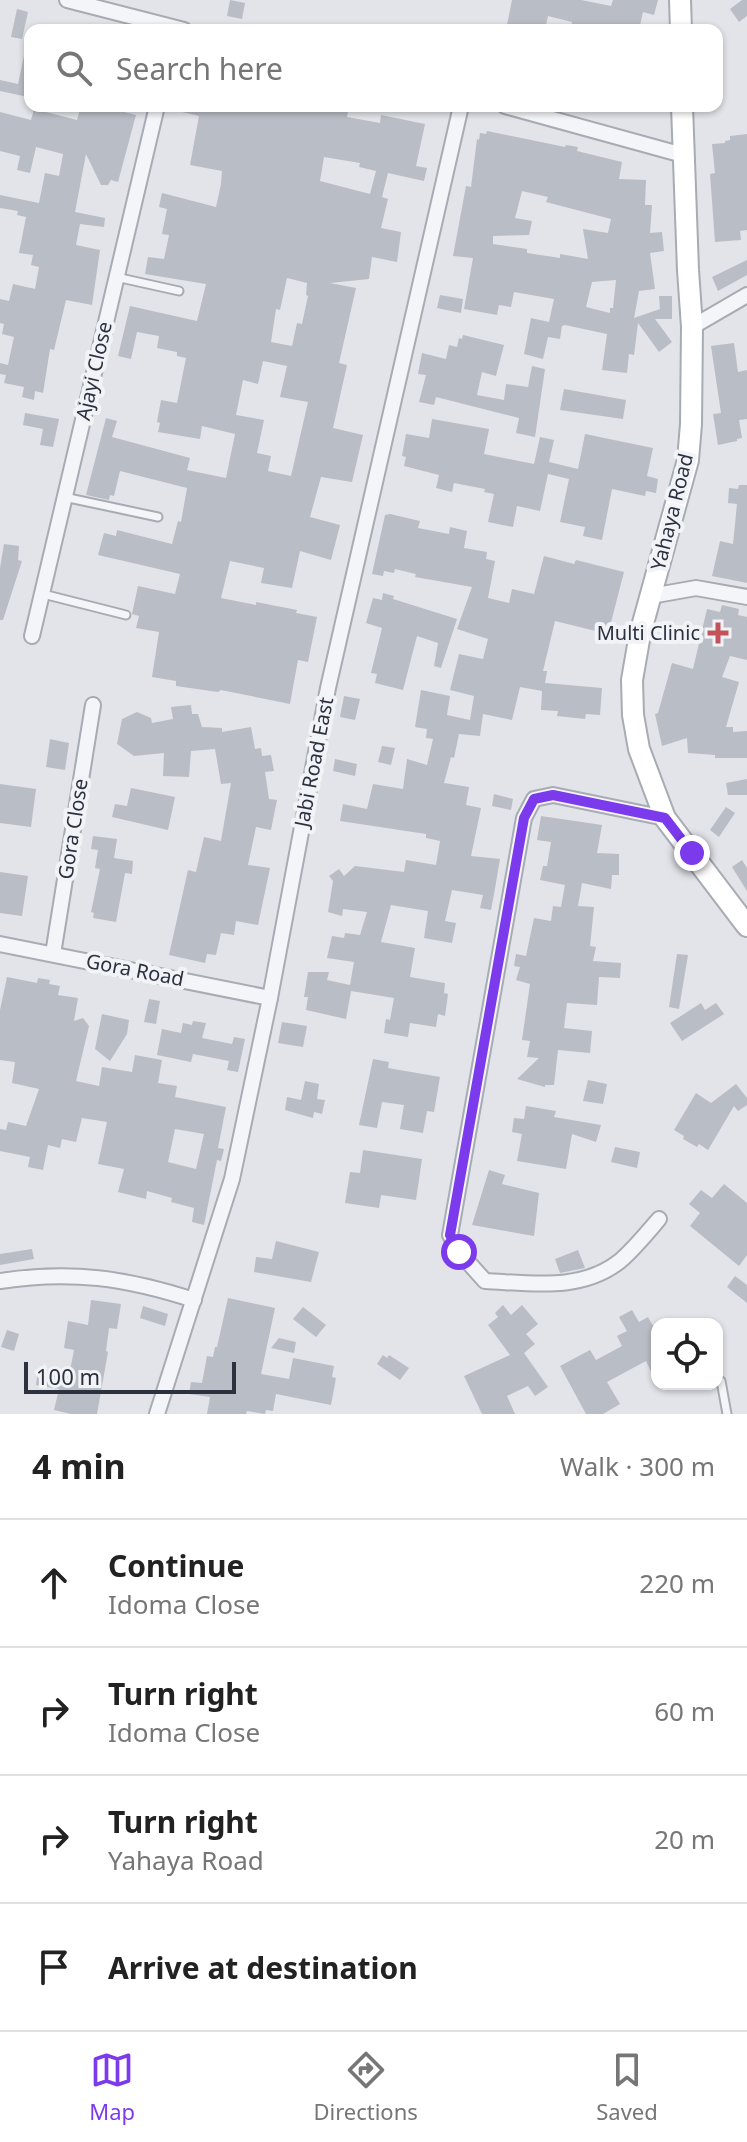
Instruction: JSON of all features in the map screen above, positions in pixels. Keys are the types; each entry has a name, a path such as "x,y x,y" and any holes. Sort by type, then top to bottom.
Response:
{"street":[{"path":"67,0 159,24"},
{"path":"680,0 681,24"},
{"name":"Ajayi Close","path":"32,636 156,112"},
{"name":"Jabi Road East","path":"157,1414 232,1179 270,998 328,688 460,112"},
{"path":"527,112 683,155"},
{"name":"Yahaya Road","path":"682,112 692,327 688,460 632,680 633,715 639,749 665,818 747,926"},
{"path":"692,327 747,295"},
{"path":"651,596 696,588 747,597"},
{"name":"Gora Close","path":"53,954 93,705"},
{"path":"659,1219 620,1261 595,1276 568,1284 485,1281 459,1252 450,1235 524,818 534,799 553,795 665,818"},
{"name":"Gora Road","path":"0,944 270,998"},
{"path":"0,1281 36,1275 99,1277 151,1286 194,1300"}],"lane":[{"path":"116,277 179,291"},
{"path":"64,497 158,517"},
{"path":"42,594 126,615"},
{"path":"723,1390 727,1414"}],"building":[{"path":"230,0 245,3 242,19 227,16"},
{"path":"512,0 581,0 611,6 613,0 658,0 654,15 643,12 640,24 572,24 548,16 546,24 507,24"},
{"path":"747,0 747,16 739,22 730,9"},
{"path":"17,9 28,12 22,39 11,37"},
{"path":"24,56 24,96 0,91 0,80 18,84"},
{"path":"0,112 31,120 33,112 46,112 77,120 79,112 136,115 118,182 111,180 108,185 101,185 86,154 75,212 105,218 104,227 80,224 76,245 100,250 92,305 66,300 54,350 50,349 43,393 35,391 34,400 22,397 24,387 4,383 6,375 0,374 0,363 8,365 14,337 2,334 4,324 0,323 0,299 9,301 13,284 35,289 39,267 31,265 33,255 19,253 26,217 17,215 18,211 0,208 0,195 39,203 45,173 59,176 63,154 36,147 30,173 17,170 20,156 0,151"},
{"path":"182,112 348,112 347,117 380,123 381,115 425,124 416,166 427,168 424,181 388,173 382,197 388,199 381,228 401,232 397,262 372,257 369,279 330,283 356,288 339,363 347,365 333,428 363,435 352,482 321,477 310,517 340,525 331,560 300,551 292,588 261,583 264,568 230,561 221,598 297,610 296,613 317,617 308,662 298,660 290,704 221,690 176,686 176,681 152,677 159,632 136,628 139,616 132,614 138,586 175,594 180,574 98,555 104,533 116,536 117,530 172,544 178,521 181,522 187,488 120,471 114,496 110,495 109,500 86,495 106,418 117,421 112,437 190,458 187,470 226,478 235,434 202,426 200,439 158,432 161,400 177,403 186,358 177,356 177,352 157,348 159,336 137,332 131,359 118,356 130,306 197,321 206,284 145,274 148,257 164,259 169,235 162,234 167,209 159,207 162,193 216,207 222,171 190,165 199,116","holes":["324,157 360,163 359,167 376,171 370,194 320,181","287,278 307,283 308,296 302,324 297,323 292,346 271,342 276,309 280,310","263,361 287,366 280,397 308,402 291,476 268,471 271,456 257,453 264,420 236,415 243,380 258,384"]},
{"path":"487,131 578,147 577,151 622,162 619,179 646,180 645,205 652,205 650,233 662,232 664,251 650,253 655,289 639,291 634,318 660,309 659,296 672,296 672,319 655,319 672,342 659,352 638,323 634,355 629,354 627,373 602,370 607,334 565,325 562,326 560,339 548,337 543,359 524,354 531,318 549,322 554,299 514,292 511,307 499,305 497,315 464,309 473,258 453,256 466,186 471,187 477,139 480,133 486,134","holes":["522,191 548,197 546,202 611,219 608,233 583,229 588,259 527,253 527,249 493,244 493,236 529,235 532,221 515,218","616,280 610,313 586,307 592,282"]},
{"path":"747,134 747,230 740,231 741,240 715,242 710,174 715,173 712,144 725,143 730,136"},
{"path":"747,260 747,275 718,291 712,277"},
{"path":"440,295 463,299 461,313 437,308"},
{"path":"463,335 504,345 496,376 482,372 477,395 504,400 506,384 528,387 532,366 545,369 535,437 516,433 519,418 436,397 434,405 419,402 426,375 418,374 422,353 446,359 449,345 457,347"},
{"path":"734,343 738,372 747,370 747,419 739,420 742,438 718,445 713,414 721,413 711,346"},
{"path":"564,389 626,400 623,419 560,410"},
{"path":"25,413 59,419 53,447 40,445 43,429 23,425"},
{"path":"432,419 489,429 484,454 534,464 540,437 554,440 549,462 578,469 585,434 653,448 647,476 658,479 656,493 646,491 645,496 612,489 602,540 583,536 585,527 560,522 569,479 548,474 540,511 517,506 513,527 488,522 494,494 484,492 485,489 454,483 452,492 436,488 439,475 404,466 406,457 402,456 406,434 429,438"},
{"path":"739,485 747,485 747,583 712,576 720,541 733,544 737,504 728,503 729,488 738,489"},
{"path":"385,515 420,521 418,528 449,534 450,527 467,531 464,548 487,552 486,559 495,561 488,598 509,603 512,589 534,594 544,556 624,572 608,634 555,621 543,671 547,671 545,683 602,688 600,715 586,714 585,719 557,716 558,711 541,710 542,691 520,687 512,720 483,714 480,736 459,734 444,783 469,787 466,805 481,808 471,856 500,859 491,910 480,908 483,895 452,890 445,921 456,923 452,943 424,938 428,911 391,905 381,942 415,948 410,977 445,983 444,993 448,994 445,1016 438,1014 436,1027 410,1023 408,1037 384,1033 394,998 351,991 346,1019 306,1010 308,997 304,997 308,972 329,972 327,980 350,985 354,962 327,958 332,936 344,938 345,933 360,935 367,912 343,909 342,916 328,912 333,881 329,876 339,869 344,876 355,866 404,872 406,860 436,865 440,841 426,838 426,834 340,821 343,804 367,809 373,784 403,789 407,759 427,765 433,739 426,738 427,729 415,727 421,690 450,696 447,715 470,720 474,696 450,690 459,654 483,659 488,639 457,629 472,587 415,577 416,574 395,569 394,573 384,571 383,576 372,574"},
{"path":"4,544 19,546 18,560 22,561 3,620 0,620 0,568"},
{"path":"383,593 457,619 441,668 434,666 438,643 417,636 403,690 375,683 377,674 371,673 382,628 366,623 373,598 382,600"},
{"path":"722,605 739,609 738,615 747,617 747,660 730,656 722,677 739,682 726,727 733,727 733,732 747,731 747,758 715,758 715,755 688,753 687,738 662,746 655,714 658,713 672,663 693,669 707,609 720,612"},
{"path":"344,696 360,699 355,720 340,717"},
{"path":"191,705 192,714 198,714 202,727 222,728 222,732 251,727 255,749 261,748 262,756 271,755 274,771 265,772 269,799 277,800 271,830 256,827 248,865 270,868 258,925 236,921 234,935 221,933 216,955 207,954 205,963 169,955 188,870 196,872 204,837 221,841 231,783 221,784 215,749 191,751 189,777 163,776 164,753 134,756 117,744 122,719 137,712 151,718 152,723 173,719 171,707"},
{"path":"50,739 69,743 65,770 46,767"},
{"path":"382,746 395,748 391,765 378,762"},
{"path":"335,759 357,764 355,776 333,771"},
{"path":"747,779 747,795 728,795 726,783"},
{"path":"0,784 36,789 31,827 0,823"},
{"path":"131,788 175,797 168,830 112,817 115,804 127,806"},
{"path":"494,794 513,799 511,810 492,806"},
{"path":"726,807 735,813 719,837 710,830"},
{"path":"541,816 602,825 597,853 619,854 619,875 612,875 611,889 582,883 578,906 594,907 590,946 596,947 593,961 621,963 620,978 599,977 597,1005 567,1003 564,1028 592,1031 590,1053 558,1050 554,1085 545,1087 517,1079 539,1058 527,1057 530,1041 522,1040 530,984 516,980 520,967 514,966 516,954 526,956 534,918 551,921 553,906 561,907 565,885 540,880 543,866 547,866 551,842 537,840"},
{"path":"93,836 117,839 114,858 133,861 132,874 125,873 116,922 93,918 94,913 91,912 100,869 95,868 98,850 91,849"},
{"path":"742,860 747,868 747,891 732,867"},
{"path":"0,872 28,876 22,916 0,913"},
{"path":"677,954 688,955 679,1009 669,1007"},
{"path":"7,977 37,983 38,978 50,980 49,984 60,986 58,995 78,998 74,1021 83,1018 89,1026 76,1081 99,1086 102,1067 132,1072 135,1055 162,1060 158,1083 177,1086 175,1097 226,1107 218,1148 224,1149 221,1161 217,1160 204,1225 192,1222 194,1208 171,1202 172,1198 147,1191 146,1199 118,1192 124,1169 98,1164 107,1122 82,1118 76,1142 62,1139 60,1148 48,1145 43,1170 28,1167 30,1157 0,1151 0,1129 6,1130 8,1122 26,1126 39,1089 12,1083 15,1062 0,1060 0,1010","holes":["175,1129 204,1134 196,1169 168,1162"]},
{"path":"149,999 160,1001 156,1024 144,1022"},
{"path":"701,1003 705,1010 716,1003 724,1014 682,1041 670,1023"},
{"path":"102,1014 129,1020 127,1034 110,1061 95,1049"},
{"path":"193,1021 206,1023 202,1038 232,1044 234,1037 245,1039 238,1072 227,1070 229,1061 193,1054 191,1062 157,1055 162,1029 181,1033 183,1023 192,1025"},
{"path":"282,1022 307,1026 303,1047 278,1043"},
{"path":"373,1059 389,1062 388,1068 440,1077 434,1112 427,1111 423,1133 400,1129 404,1105 382,1102 377,1128 359,1125"},
{"path":"588,1080 607,1084 603,1104 583,1101"},
{"path":"305,1081 319,1084 317,1099 325,1100 322,1114 314,1112 313,1118 285,1110 287,1097 301,1100"},
{"path":"736,1084 747,1098 747,1105 738,1111 734,1106 708,1150 683,1139 684,1136 674,1130 696,1093 711,1103"},
{"path":"526,1106 556,1111 554,1117 601,1125 596,1142 572,1134 566,1169 517,1161 522,1134 512,1132 514,1118 524,1119"},
{"path":"615,1147 640,1152 637,1168 611,1162"},
{"path":"363,1150 422,1159 416,1200 381,1195 379,1208 345,1203 350,1172 360,1173"},
{"path":"489,1170 505,1175 502,1184 539,1193 534,1236 472,1225"},
{"path":"724,1184 747,1203 747,1255 739,1266 690,1226 700,1213 689,1204 701,1190 712,1198"},
{"path":"276,1241 319,1252 311,1282 254,1272 256,1257 272,1259"},
{"path":"32,1249 34,1259 0,1265 0,1254"},
{"path":"578,1250 585,1268 560,1273 555,1259"},
{"path":"735,1276 747,1285 747,1303 727,1287"},
{"path":"228,1298 275,1308 261,1374 289,1379 293,1358 334,1366 332,1377 336,1378 331,1405 276,1394 273,1411 266,1410 265,1414 247,1411 246,1414 207,1414 210,1397 189,1394 191,1382 202,1383 207,1356 213,1357 217,1347"},
{"path":"91,1300 121,1304 117,1329 109,1328 97,1414 71,1414 54,1410 59,1389 36,1385 38,1370 69,1376 74,1350 64,1348 68,1321 88,1325"},
{"path":"503,1305 511,1315 522,1305 538,1324 526,1334 535,1344 524,1353 548,1387 535,1396 528,1386 507,1396 515,1414 482,1414 464,1376 510,1355 488,1325 498,1317 495,1313"},
{"path":"143,1306 168,1314 165,1326 140,1318"},
{"path":"303,1307 326,1325 316,1337 293,1319"},
{"path":"632,1310 639,1322 648,1317 651,1322 651,1371 646,1361 607,1382 620,1404 603,1414 586,1414 560,1366 590,1350 596,1360 622,1346 617,1336 627,1331 619,1317"},
{"path":"7,1330 19,1334 14,1351 1,1347"},
{"path":"279,1338 296,1342 294,1353 271,1348"},
{"path":"383,1355 387,1358 389,1355 409,1368 400,1380 377,1364"}],"place":[{"name":"Multi Clinic","path":"718,633"}],"route":[{"path":"459,1252 450,1235 524,818 534,799 553,795 665,818 692,853"}]}
